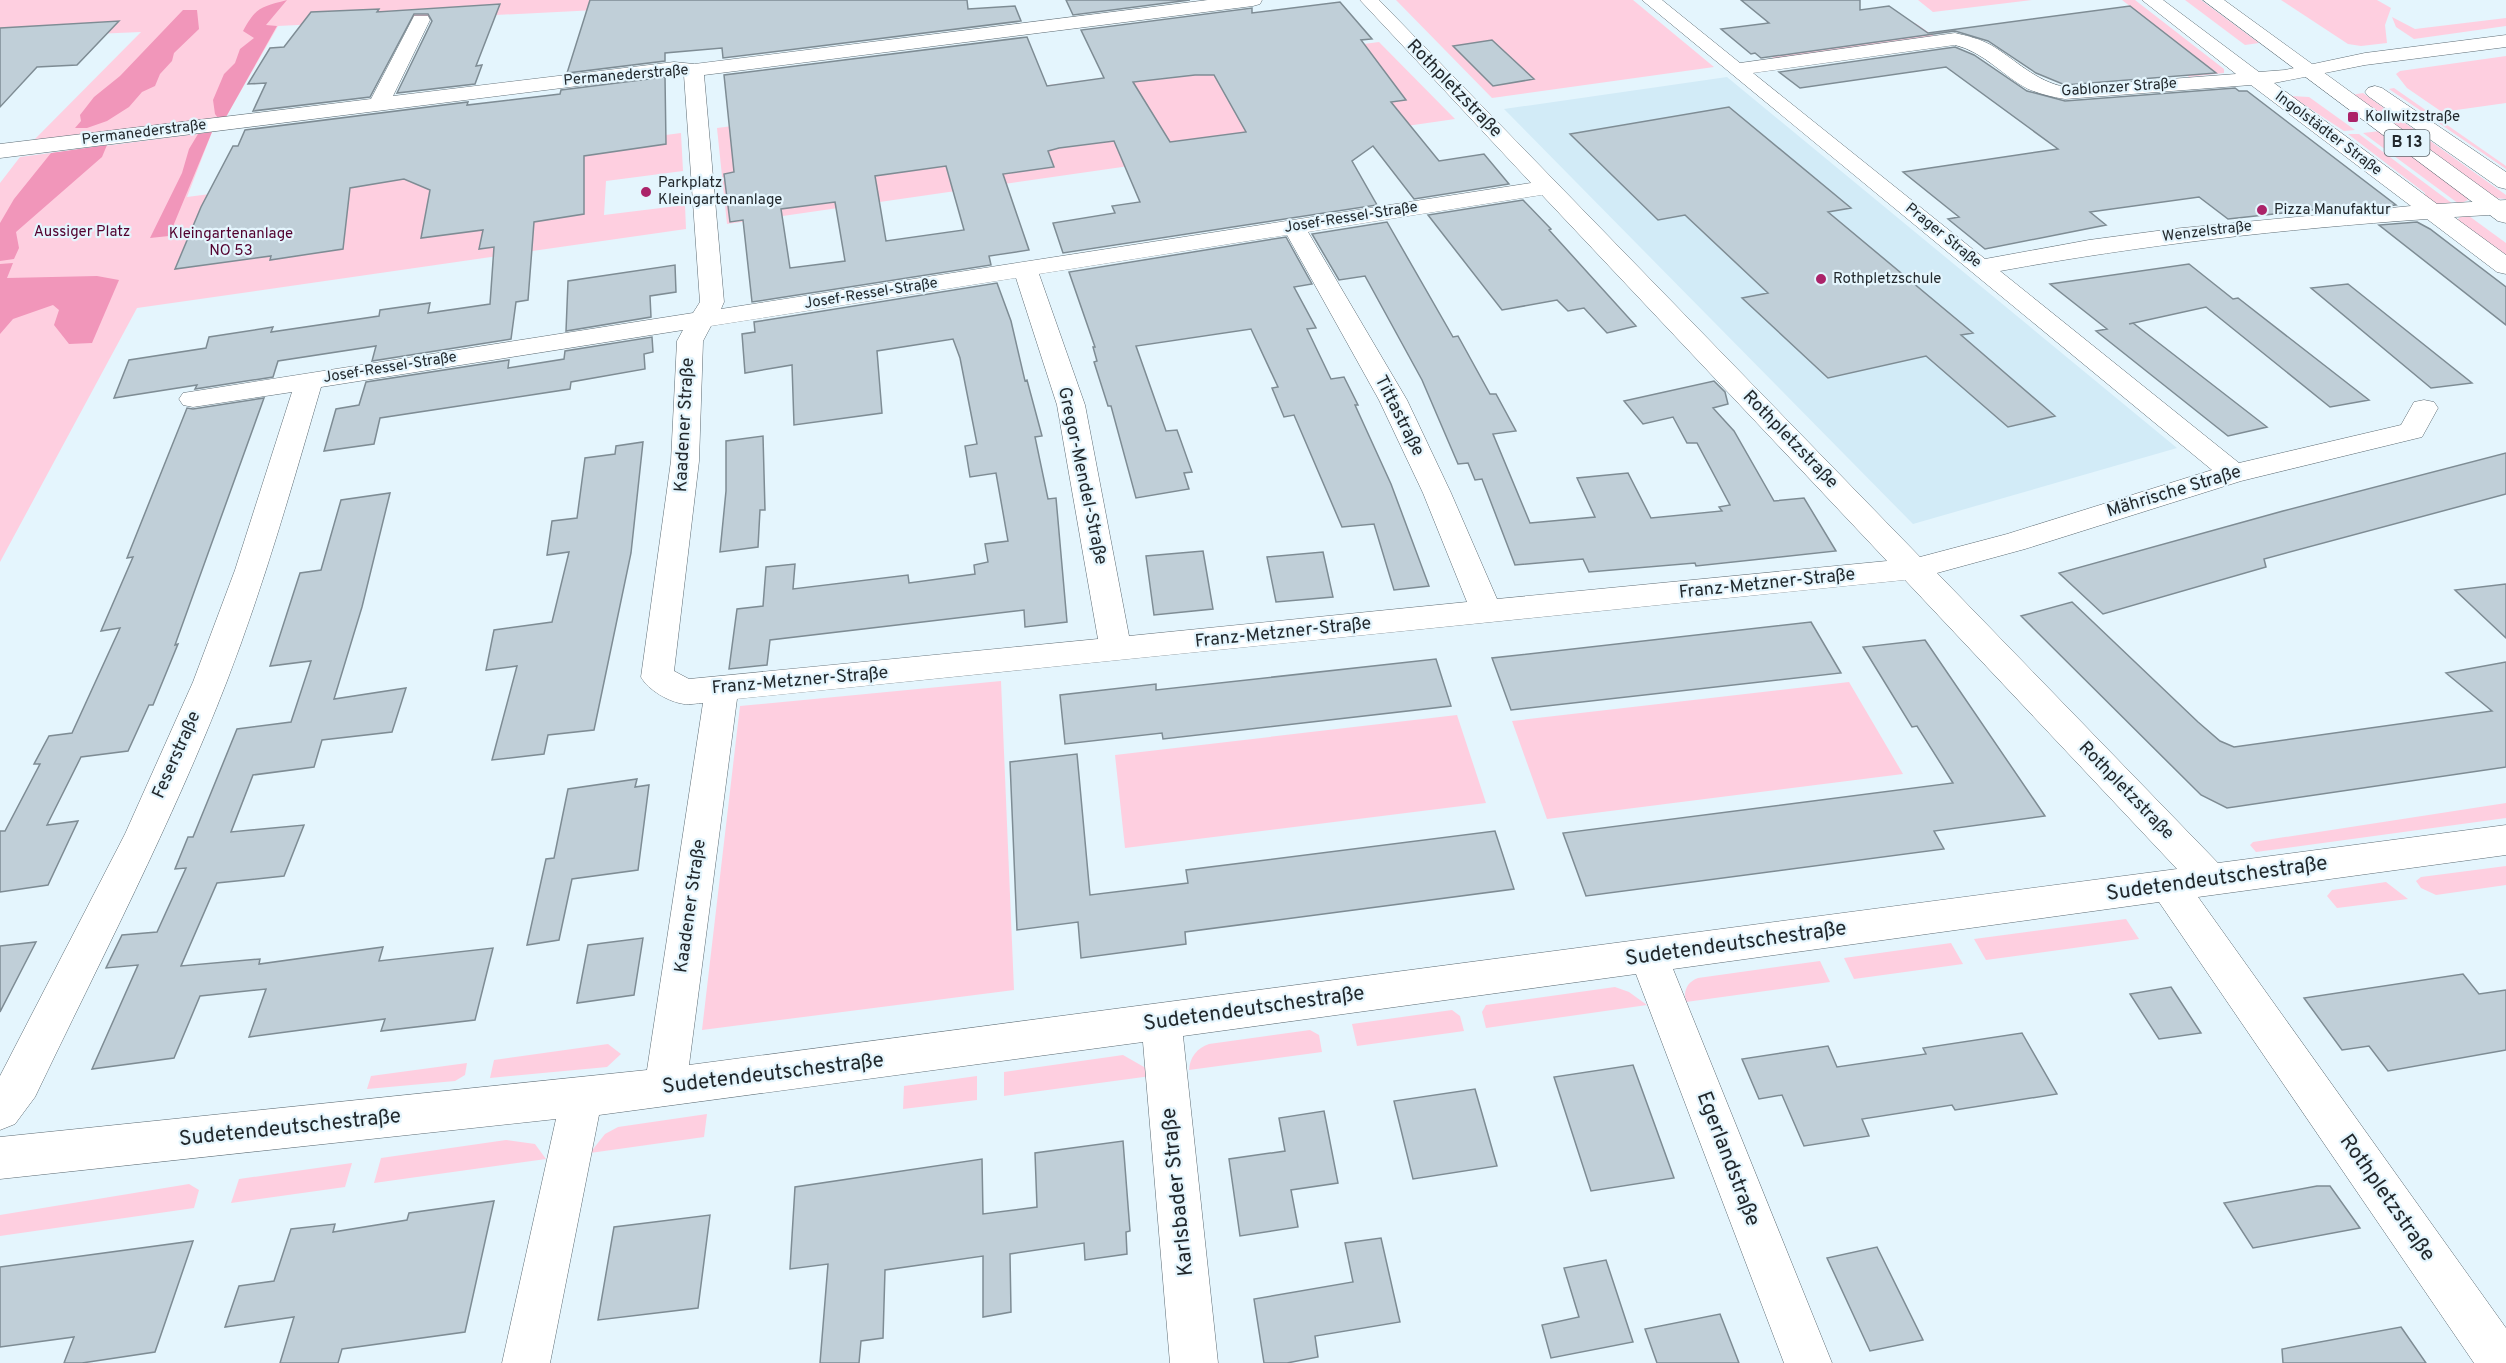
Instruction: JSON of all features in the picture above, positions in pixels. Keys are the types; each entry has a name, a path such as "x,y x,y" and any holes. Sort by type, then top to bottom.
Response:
{"street":[{"name":"Permanederstraße","path":"0,151 674,68 694,70 1253,0"},
{"name":"Rothpletzstraße","path":"1369,0 2211,880"},
{"name":"Prager Straße","path":"1651,0 2234,472"},
{"name":"Ingolstädter Straße","path":"2151,0 2506,267"},
{"name":"B 13","path":"2212,0 2502,210"},
{"path":"379,104 421,20"},
{"name":"Gablonzer Straße","path":"1737,69 1955,39 1972,43 2037,87 2049,92 2065,93 2254,78 2337,65"},
{"path":"2337,65 2506,41"},
{"name":"B 13","path":"2318,51 2506,182"},
{"name":"Kaadener Straße","path":"657,676 685,461 690,341 712,302 694,70"},
{"name":"Josef-Ressel-Straße","path":"193,399 1548,187"},
{"name":"Wenzelstraße","path":"1981,267 2134,241 2261,226 2433,212 2502,210"},
{"name":"Tittastraße","path":"1294,227 1393,400 1437,493 1487,613"},
{"name":"Gregor-Mendel-Straße","path":"1026,270 1071,405 1116,650"},
{"name":"Feserstraße","path":"0,1110 26,1072 149,818 210,682 264,530 309,381"},
{"name":"Mährische Straße","path":"1913,569 2014,542 2234,472 2412,431 2424,408"},
{"name":"Franz-Metzner-Straße","path":"657,676 685,692 722,689 1913,569"},
{"name":"Kaadener Straße","path":"665,1088 722,689"},
{"name":"Sudetendeutschestraße","path":"0,1158 665,1088 2506,840"},
{"name":"Rothpletzstraße","path":"2169,886 2502,1363"},
{"name":"Egerlandstraße","path":"1648,956 1808,1363"},
{"name":"Karlsbader Straße","path":"1161,1022 1194,1363"},
{"path":"526,1363 582,1098"}],"shaded area":[{"path":"287,0 266,25 277,26 226,117 218,118 215,114 213,100 224,74 235,63 240,49 254,38 243,31 260,9"},
{"path":"183,10 197,10 199,29 174,53 172,61 160,74 155,86 142,92 129,107 107,121 87,128 75,128 81,121 80,115 94,97 120,76"},
{"name":"Rothpletzschule","path":"1727,77 2177,448 1913,524 1504,109"},
{"path":"212,132 169,236 150,238 182,173 189,149 198,134"},
{"path":"107,145 102,157 16,232 19,248 14,259 0,261 0,223 14,199 51,153"},
{"path":"13,263 7,278 97,276 119,280 92,343 69,344 54,325 59,310 53,305 13,319 0,334 0,264"}],"green space":[{"path":"0,0 794,0 278,26 226,117 33,141 141,32 0,38"},
{"path":"1396,0 1633,0 1714,67 1492,98"},
{"path":"1918,0 2032,0 1933,12"},
{"path":"2122,0 2135,0 2224,69 2224,73 2189,77 2169,61 2194,56"},
{"path":"2185,0 2201,0 2259,43 2245,45"},
{"path":"2281,0 2377,0 2391,8 2385,25 2387,43 2361,46 2348,44"},
{"path":"2392,17 2415,29 2506,18 2506,26 2414,39 2396,27"},
{"path":"1915,23 1934,36 1774,59 1766,52"},
{"path":"1379,42 1455,119 727,224 717,128"},
{"path":"2506,56 2506,103 2442,112 2407,88 2396,74 2400,71"},
{"path":"2394,88 2506,166 2506,169 2389,89"},
{"path":"2363,93 2506,195 2506,199 2494,198 2351,95"},
{"path":"2291,96 2309,97 2355,130 2344,131"},
{"path":"2380,131 2466,195 2468,200 2459,204 2363,133"},
{"path":"212,132 187,197 681,133 683,171 606,181 604,215 685,205 686,229 137,308 0,562 0,183 20,157"},
{"path":"2348,134 2359,134 2453,204 2435,204 2424,197 2425,193"},
{"path":"2469,216 2506,243 2506,255 2456,221 2460,217"},
{"path":"1001,681 1014,990 702,1030 740,706"},
{"path":"1849,682 1903,774 1547,819 1512,721"},
{"path":"1457,715 1486,803 1125,848 1115,755"},
{"path":"2506,803 2506,818 2256,852 2250,845 2253,842"},
{"path":"2506,866 2506,885 2436,895 2421,888 2416,881 2421,877"},
{"path":"2386,882 2408,899 2337,908 2327,896 2332,890"},
{"path":"2126,919 2139,939 1986,960 1974,939"},
{"path":"1951,943 1963,964 1854,979 1844,958"},
{"path":"1820,961 1830,982 1686,1002 1687,987 1698,978"},
{"path":"1615,987 1629,992 1647,1005 1486,1028 1482,1012 1486,1005"},
{"path":"1452,1010 1460,1016 1464,1031 1357,1046 1352,1024"},
{"path":"1310,1030 1319,1035 1322,1052 1189,1070 1195,1054 1209,1044"},
{"path":"608,1044 621,1054 607,1067 490,1078 494,1060"},
{"path":"1123,1055 1144,1067 1151,1076 1004,1096 1004,1072"},
{"path":"467,1063 465,1075 455,1081 367,1089 371,1076"},
{"path":"977,1076 977,1100 903,1109 904,1086"},
{"path":"707,1114 704,1137 590,1153 605,1134 618,1127"},
{"path":"506,1140 535,1144 546,1159 374,1183 381,1158"},
{"path":"352,1163 345,1187 231,1203 239,1179"},
{"path":"189,1184 199,1190 194,1208 0,1236 0,1215"}],"building":[{"path":"590,0 967,0 968,9 1015,6 1021,21 723,58 722,48 665,53 665,61 567,73"},
{"path":"1066,0 1190,0 1073,15"},
{"path":"1741,0 1860,0 1860,10 1889,6 1928,33 2130,6 2216,73 2065,85 2036,73 1988,41 1955,31 1761,58 1755,53 1751,54 1721,29 1769,23"},
{"path":"1340,2 1372,39 1361,40 1406,100 1391,102 1439,161 1484,154 1509,184 1414,199 1373,146 1352,161 1377,205 1063,253 1053,223 1115,213 1112,206 1140,202 1114,141 1059,148 1048,151 1054,167 1003,174 1029,250 989,256 991,265 752,302 743,220 730,222 724,174 734,172 724,75 1027,37 1047,86 1104,78 1081,30 1252,8 1252,13","holes":["1214,75 1246,132 1170,142 1133,82","946,166 964,230 886,241 875,176","835,202 845,261 790,268 781,209"]},
{"path":"500,4 476,66 482,65 475,84 397,93 432,21 428,14 414,14 370,97 253,111 266,83 248,84 270,48 284,47 311,12 379,9 377,12"},
{"path":"119,21 77,65 37,67 0,107 0,28"},
{"path":"1492,40 1534,79 1493,86 1453,46"},
{"path":"1955,47 1974,55 2027,91 2065,101 2235,88 2239,91 2247,91 2396,205 2359,209 2357,207 2359,205 2228,219 2199,197 2090,212 2106,225 1985,249 1948,219 1959,217 1903,172 2058,149 1946,67 1800,88 1779,72"},
{"path":"665,77 666,144 584,156 584,214 534,222 528,300 516,302 511,339 372,361 376,346 278,361 273,377 195,389 197,385 114,398 129,360 206,348 209,337 273,327 271,332 379,316 380,310 430,303 428,313 490,304 494,247 479,249 483,230 421,238 430,190 404,179 350,188 343,249 270,260 271,256 175,269 201,207 233,146 238,146 245,130 468,102 467,105 560,94 561,90"},
{"path":"1729,107 1851,208 1828,212 1973,333 1961,335 2055,416 2008,427 1926,356 1828,378 1742,298 1768,293 1685,215 1658,220 1570,134"},
{"path":"1523,200 1636,326 1607,333 1584,308 1568,311 1557,300 1502,310 1428,215"},
{"path":"1387,222 1453,337 1458,336 1490,394 1496,394 1516,431 1493,434 1530,523 1595,517 1577,478 1628,473 1651,518 1722,511 1719,507 1730,505 1697,443 1687,443 1673,417 1643,424 1624,401 1714,381 1725,392 1728,404 1713,408 1734,431 1774,501 1804,498 1836,551 1696,566 1695,563 1589,572 1583,559 1515,565 1482,479 1475,480 1468,463 1458,464 1422,380 1365,276 1339,280 1312,234"},
{"path":"2417,222 2430,229 2506,287 2506,325 2379,225"},
{"path":"1286,237 1312,284 1294,287 1316,328 1307,329 1331,379 1344,377 1358,405 1355,405 1391,484 1429,586 1394,590 1374,524 1342,527 1294,415 1284,417 1272,388 1278,387 1251,329 1136,346 1166,431 1177,430 1192,472 1184,473 1189,489 1136,498 1111,406 1108,406 1094,362 1097,361 1093,347 1095,347 1069,272"},
{"path":"2189,264 2233,299 2238,298 2369,400 2330,407 2206,307 2133,323 2267,427 2228,436 2096,331 2107,329 2050,284"},
{"path":"675,265 676,292 650,296 651,317 566,331 568,281"},
{"path":"997,283 1011,321 1025,381 1027,380 1042,436 1035,437 1048,499 1056,498 1067,622 1025,627 1024,610 770,640 767,665 729,669 737,609 763,606 766,567 795,564 793,589 908,575 909,583 975,574 974,565 988,562 985,544 1008,541 996,473 970,477 965,446 977,444 960,358 953,339 877,351 882,413 794,425 792,365 745,373 742,334 755,332 754,322"},
{"path":"2348,284 2472,383 2431,388 2311,288"},
{"path":"652,337 653,352 644,354 645,369 571,382 570,389 380,418 374,444 324,451 336,409 359,405 366,382 509,360 508,368 564,359 565,351"},
{"path":"264,398 175,645 178,644 153,705 149,705 128,751 81,757 47,825 78,821 48,885 0,892 0,831 5,831 40,764 34,764 49,736 72,733 120,628 101,631 133,557 127,558 187,408"},
{"path":"763,436 765,510 760,510 758,547 720,552 726,491 726,441"},
{"path":"643,442 631,553 594,730 548,735 544,754 492,760 517,666 486,670 494,630 552,622 569,552 547,555 552,521 577,518 585,458 615,454 616,446"},
{"path":"2506,453 2506,494 2264,559 2266,567 2103,614 2059,573 2283,511"},
{"path":"390,493 362,607 334,699 406,688 392,732 322,740 314,767 253,775 231,832 304,825 284,876 217,883 181,966 260,959 259,964 383,947 379,961 493,948 475,1020 381,1031 385,1019 249,1037 266,989 200,996 174,1058 92,1069 138,965 106,968 122,935 157,932 186,868 175,869 188,837 193,837 237,729 291,722 311,661 270,666 300,573 321,570 341,500"},
{"path":"1203,551 1213,609 1154,615 1146,556"},
{"path":"1323,552 1333,597 1276,602 1267,557"},
{"path":"2506,584 2506,638 2455,590"},
{"path":"2072,602 2198,722 2220,741 2234,747 2492,711 2446,673 2506,662 2506,767 2227,808 2201,795 2021,616"},
{"path":"1811,622 1841,673 1511,710 1492,658"},
{"path":"1925,640 2045,816 1934,831 1944,849 1586,896 1563,833 1953,783 1917,726 1912,727 1863,647"},
{"path":"1436,659 1451,706 1163,739 1162,733 1065,744 1060,695 1156,684 1156,690"},
{"path":"1077,754 1090,895 1188,883 1186,870 1495,831 1514,889 1185,932 1186,944 1081,958 1078,922 1017,930 1010,762"},
{"path":"637,779 635,787 649,785 638,870 572,879 559,940 527,945 546,859 554,858 568,789"},
{"path":"643,938 634,995 577,1003 588,945"},
{"path":"36,942 0,1012 0,946"},
{"path":"2463,974 2479,994 2506,990 2506,1050 2388,1071 2369,1046 2342,1050 2304,998"},
{"path":"2171,987 2201,1033 2159,1039 2130,994"},
{"path":"2022,1033 2057,1094 1955,1110 1952,1105 1862,1119 1869,1136 1804,1146 1782,1095 1759,1099 1742,1059 1828,1046 1837,1067 1926,1054 1923,1048"},
{"path":"1633,1065 1674,1178 1591,1191 1554,1077"},
{"path":"1475,1089 1497,1166 1413,1179 1394,1101"},
{"path":"1324,1111 1338,1183 1291,1190 1298,1227 1240,1236 1229,1159 1285,1151 1279,1118"},
{"path":"1123,1141 1130,1231 1126,1232 1127,1254 1085,1260 1084,1243 1010,1254 1011,1312 983,1317 983,1256 885,1270 883,1338 861,1341 859,1363 820,1363 828,1264 790,1269 795,1187 982,1159 983,1214 1037,1207 1035,1153"},
{"path":"2317,1186 2330,1186 2360,1228 2253,1248 2224,1203"},
{"path":"494,1201 465,1332 342,1349 338,1363 280,1363 294,1317 225,1327 239,1286 274,1281 291,1229 335,1224 333,1232 407,1220 409,1213"},
{"path":"710,1215 698,1308 598,1320 614,1227"},
{"path":"1381,1238 1400,1322 1315,1336 1318,1357 1287,1363 1264,1363 1254,1299 1353,1282 1345,1243"},
{"path":"193,1241 155,1352 82,1363 64,1363 74,1337 0,1347 0,1267"},
{"path":"1877,1247 1923,1340 1870,1351 1827,1258"},
{"path":"1606,1260 1633,1342 1551,1358 1542,1325 1579,1317 1564,1268"},
{"path":"1720,1314 1739,1363 1657,1363 1645,1329"},
{"path":"2401,1327 2426,1363 2283,1363 2282,1349"}],"place":[{"name":"Kollwitzstraße","path":"2353,117"},
{"name":"Parkplatz Kleingartenanlage","path":"646,192"},
{"name":"Pizza Manufaktur","path":"2262,210"},
{"name":"Rothpletzschule","path":"1821,279"}],"park label":[{"name":"Aussiger Platz","path":"82,232"},
{"name":"Kleingartenanlage NO 53","path":"231,242"}]}
